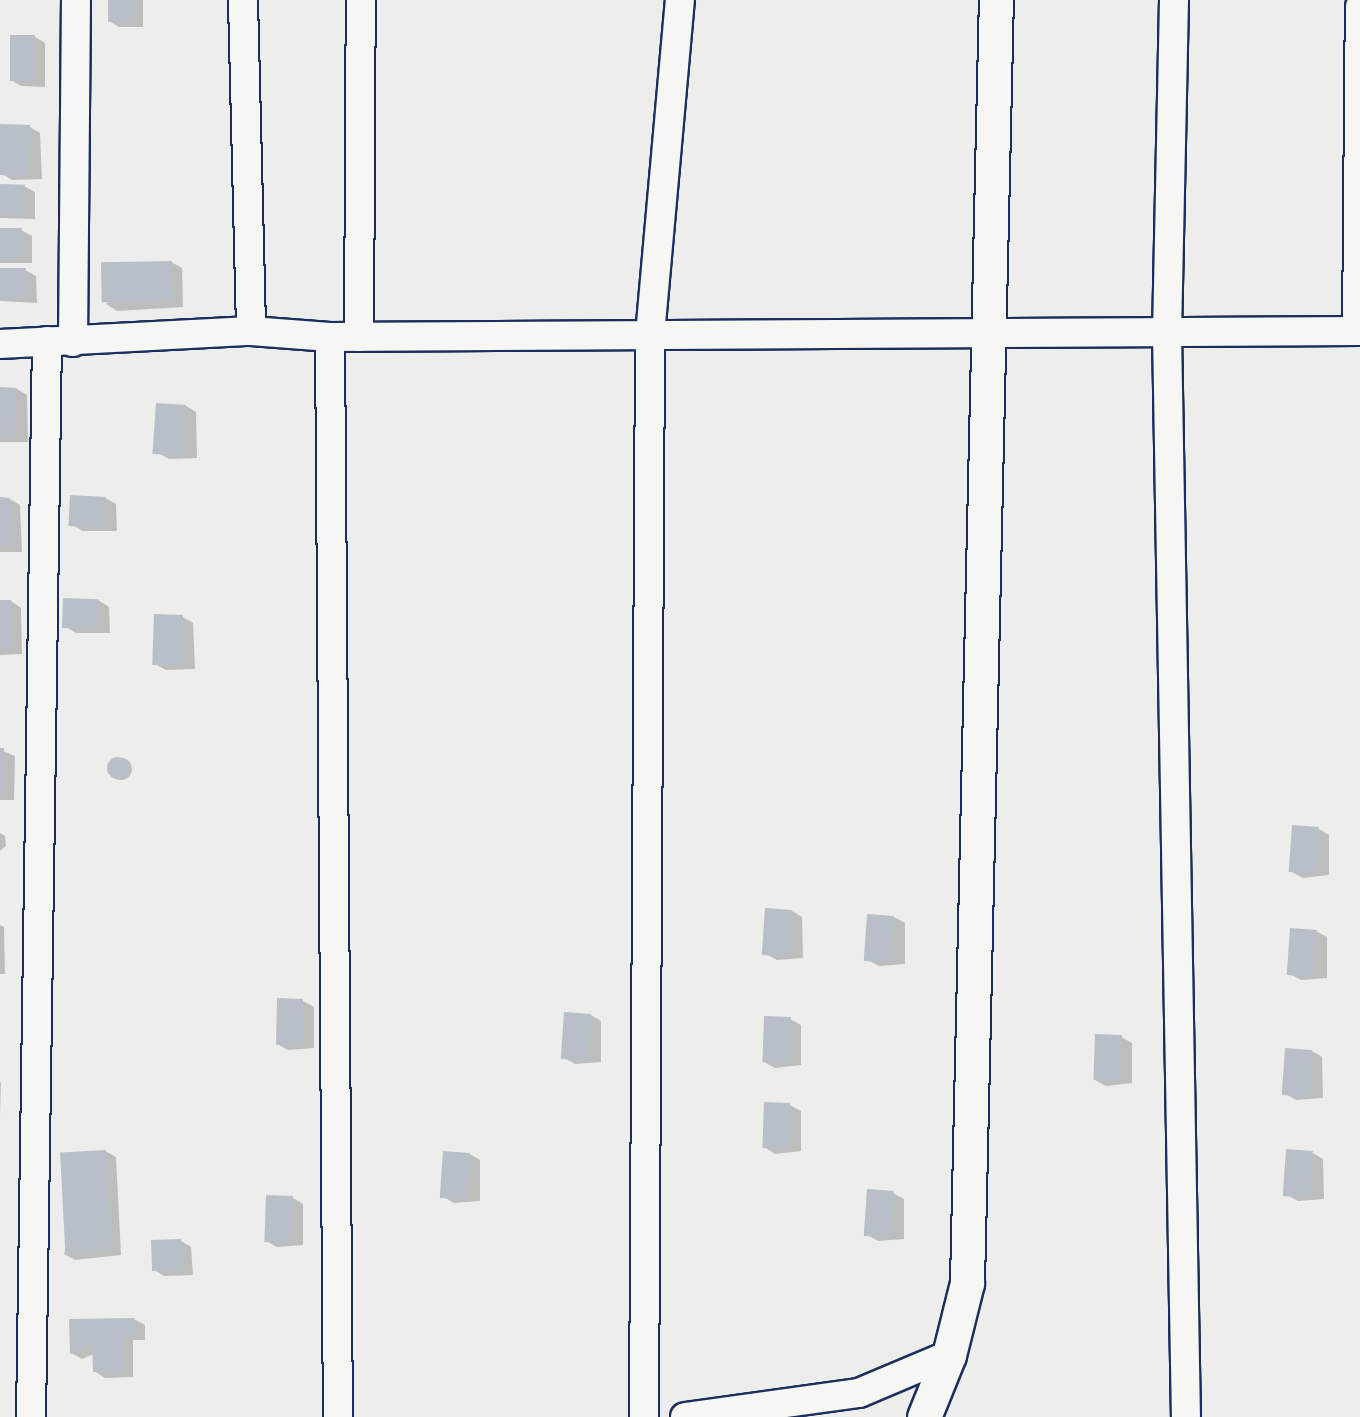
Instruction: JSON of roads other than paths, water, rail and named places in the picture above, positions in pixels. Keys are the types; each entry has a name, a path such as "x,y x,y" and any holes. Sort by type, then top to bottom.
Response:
{"street":[{"path":"30,1417 60,341 76,0"},
{"path":"243,0 251,331"},
{"path":"359,337 361,0"},
{"path":"644,1417 650,335 680,0"},
{"path":"924,1417 949,1355 967,1283 996,0"},
{"path":"1174,0 1167,332 1186,1417"},
{"path":"0,344 251,331 330,337 1359,331 1360,7"},
{"path":"330,337 338,1417"},
{"path":"685,1417 859,1393 949,1355"}]}
